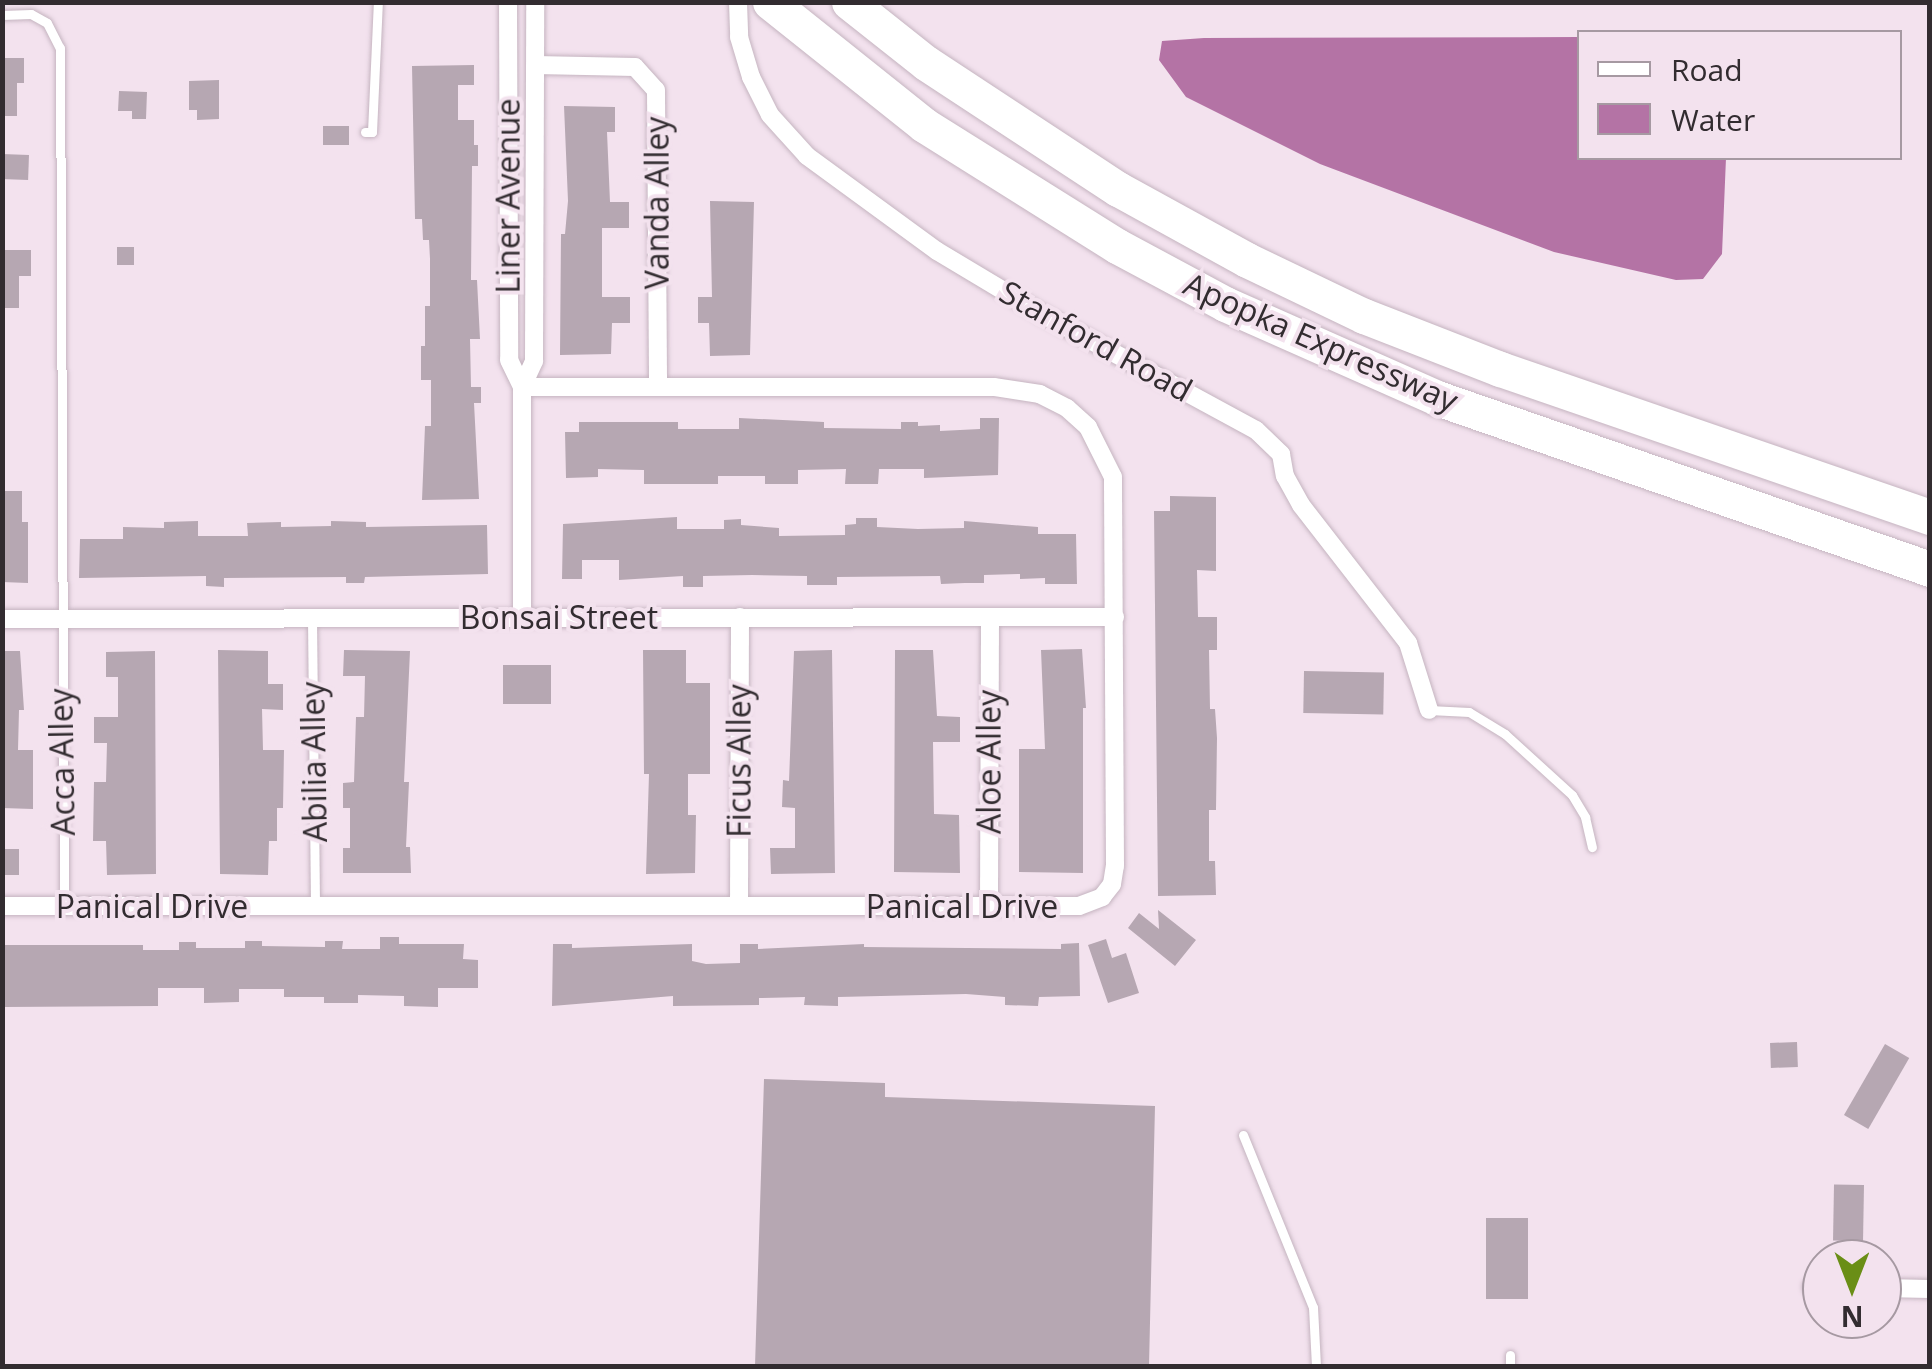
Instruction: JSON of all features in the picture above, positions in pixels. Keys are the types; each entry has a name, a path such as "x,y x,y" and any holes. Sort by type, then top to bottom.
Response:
{"highway":[{"name":"Apopka Expressway","path":"770,2 810,38 924,124 1021,188 1116,246 1305,342 1437,398 1930,570"},
{"name":"Apopka Expressway","path":"854,7 1003,116 1118,190 1247,260 1364,316 1500,370 1930,517"}],"street":[{"name":"Liner Avenue","path":"508,2 509,360 522,387"},
{"name":"Liner Avenue","path":"522,617 522,387 534,361 535,2"},
{"name":"Stanford Road","path":"738,2 740,37 751,77 770,115 807,156 937,251 1044,315 1256,430 1281,454 1285,476 1301,505 1408,643 1429,710"},
{"name":"Vanda Alley","path":"535,66 636,67 656,90 658,387"},
{"name":"Panical Drive","path":"2,906 1079,906 1102,897 1112,884 1113,477 1088,427 1067,408 1040,394 994,386 522,387"},
{"name":"Ficus Alley","path":"739,906 740,617"},
{"name":"Aloe Alley","path":"989,906 990,618"},
{"name":"Bonsai Street","path":"2,619 1115,618"},
{"path":"1902,1289 1930,1290"}],"lane":[{"path":"365,132 372,132 378,2"},
{"name":"Acca Alley","path":"2,15 30,14 47,23 60,48 64,906"},
{"name":"Abilia Alley","path":"312,618 315,906"},
{"path":"1429,710 1470,712 1516,742 1572,795 1592,847"},
{"path":"1244,1134 1313,1306 1316,1366"},
{"path":"1510,1355 1510,1366"}],"water":[{"path":"1577,37 1577,160 1726,160 1722,254 1703,279 1676,280 1554,252 1320,164 1186,97 1159,60 1162,41"}],"building":[{"path":"2,58 24,58 24,83 17,83 17,116 2,116"},
{"path":"474,65 474,85 458,85 458,120 474,120 474,145 478,145 478,166 472,166 471,280 477,280 480,339 470,339 471,387 481,387 481,403 474,403 479,499 422,500 425,426 431,426 431,380 421,380 425,306 430,306 430,259 429,240 423,240 422,219 415,219 412,66"},
{"path":"219,80 219,119 197,120 197,110 189,110 189,81"},
{"path":"119,91 147,92 146,119 132,119 132,111 118,111"},
{"path":"564,106 615,107 615,132 607,132 610,202 629,202 629,228 602,228 602,297 630,297 630,323 612,323 611,354 560,355 561,234 565,234 568,201"},
{"path":"323,126 349,126 349,145 323,145"},
{"path":"2,154 29,155 28,180 2,179"},
{"path":"710,201 754,202 750,355 710,356 709,323 698,323 698,297 712,297"},
{"path":"117,247 134,247 134,265 117,265"},
{"path":"2,250 31,250 31,276 19,276 19,308 2,308"},
{"path":"739,418 824,422 824,428 901,429 901,422 918,422 918,426 940,425 940,431 980,429 980,418 999,418 998,475 924,478 924,469 879,469 878,484 845,484 846,469 798,470 798,484 765,484 765,476 718,476 718,484 644,484 644,470 598,469 598,477 566,478 565,432 579,432 579,422 678,422 678,429 739,429"},
{"path":"2,491 22,491 22,522 28,522 28,583 2,582"},
{"path":"1170,496 1216,497 1216,571 1197,570 1198,617 1217,617 1217,650 1209,650 1210,709 1215,709 1217,738 1216,810 1209,810 1209,861 1215,861 1216,895 1158,896 1154,511 1170,511"},
{"path":"677,517 677,529 724,529 724,520 741,519 741,525 779,528 779,536 845,535 845,525 856,524 856,518 877,518 877,527 964,528 964,521 1038,527 1038,534 1076,534 1077,584 1045,584 1045,578 1020,579 1020,574 984,575 984,583 941,584 940,576 837,577 837,585 807,585 807,576 752,575 703,576 703,587 683,587 683,576 619,580 619,560 582,560 582,579 562,579 563,524"},
{"path":"198,521 198,536 248,536 247,523 281,522 281,527 331,526 331,521 366,522 366,527 487,525 488,574 365,577 364,583 346,583 346,577 224,578 224,587 206,586 206,576 79,578 80,539 123,539 123,527 164,528 164,522"},
{"path":"1082,649 1086,708 1083,873 1019,872 1019,749 1045,749 1041,650"},
{"path":"218,650 268,651 268,684 283,684 283,710 262,709 263,750 284,750 283,808 277,808 277,841 269,841 268,875 220,874"},
{"path":"344,650 410,651 404,782 409,782 406,847 410,847 411,873 343,873 343,848 350,848 350,808 343,808 343,783 354,782 356,717 364,717 365,676 343,676"},
{"path":"643,650 686,650 686,683 710,683 710,774 688,774 688,815 696,815 695,873 646,874 649,774 644,774"},
{"path":"832,650 835,873 771,874 770,848 795,848 795,808 782,807 783,780 789,781 794,651"},
{"path":"895,650 933,650 937,716 960,717 960,742 933,742 934,814 959,815 960,873 894,872"},
{"path":"2,651 20,651 24,710 19,710 18,750 33,750 33,809 2,808"},
{"path":"155,651 156,874 107,875 106,841 93,841 94,782 106,782 107,743 94,743 94,717 118,717 118,677 106,677 106,652"},
{"path":"503,665 551,665 551,704 503,704"},
{"path":"1304,671 1384,672 1383,714 1303,713"},
{"path":"2,849 19,849 19,875 2,875"},
{"path":"1158,910 1196,940 1175,966 1128,928 1139,913 1159,929"},
{"path":"380,937 399,937 399,944 464,944 463,959 478,960 478,988 438,988 438,1007 404,1006 404,996 358,995 358,1003 324,1003 324,997 284,997 284,989 239,989 239,1002 204,1003 204,988 158,988 158,1006 4,1007 3,945 143,945 143,950 179,950 179,942 196,942 196,948 245,948 245,941 262,941 262,946 325,947 325,941 343,941 342,949 380,949"},
{"path":"1106,939 1112,958 1126,953 1139,993 1108,1003 1088,945"},
{"path":"1079,943 1080,996 1039,997 1038,1006 1005,1005 1005,997 966,994 838,997 838,1006 804,1005 805,997 759,998 759,1005 673,1006 673,996 552,1006 553,944 572,944 572,948 692,944 692,961 706,964 740,963 740,944 758,944 758,949 864,944 1061,949 1061,944"},
{"path":"1797,1042 1798,1067 1771,1068 1770,1043"},
{"path":"1885,1044 1909,1058 1868,1129 1844,1115"},
{"path":"764,1079 885,1083 885,1097 1155,1106 1149,1366 755,1366"},
{"path":"1834,1184 1864,1185 1863,1239 1833,1239"},
{"path":"1486,1218 1528,1218 1528,1299 1486,1299"}]}
